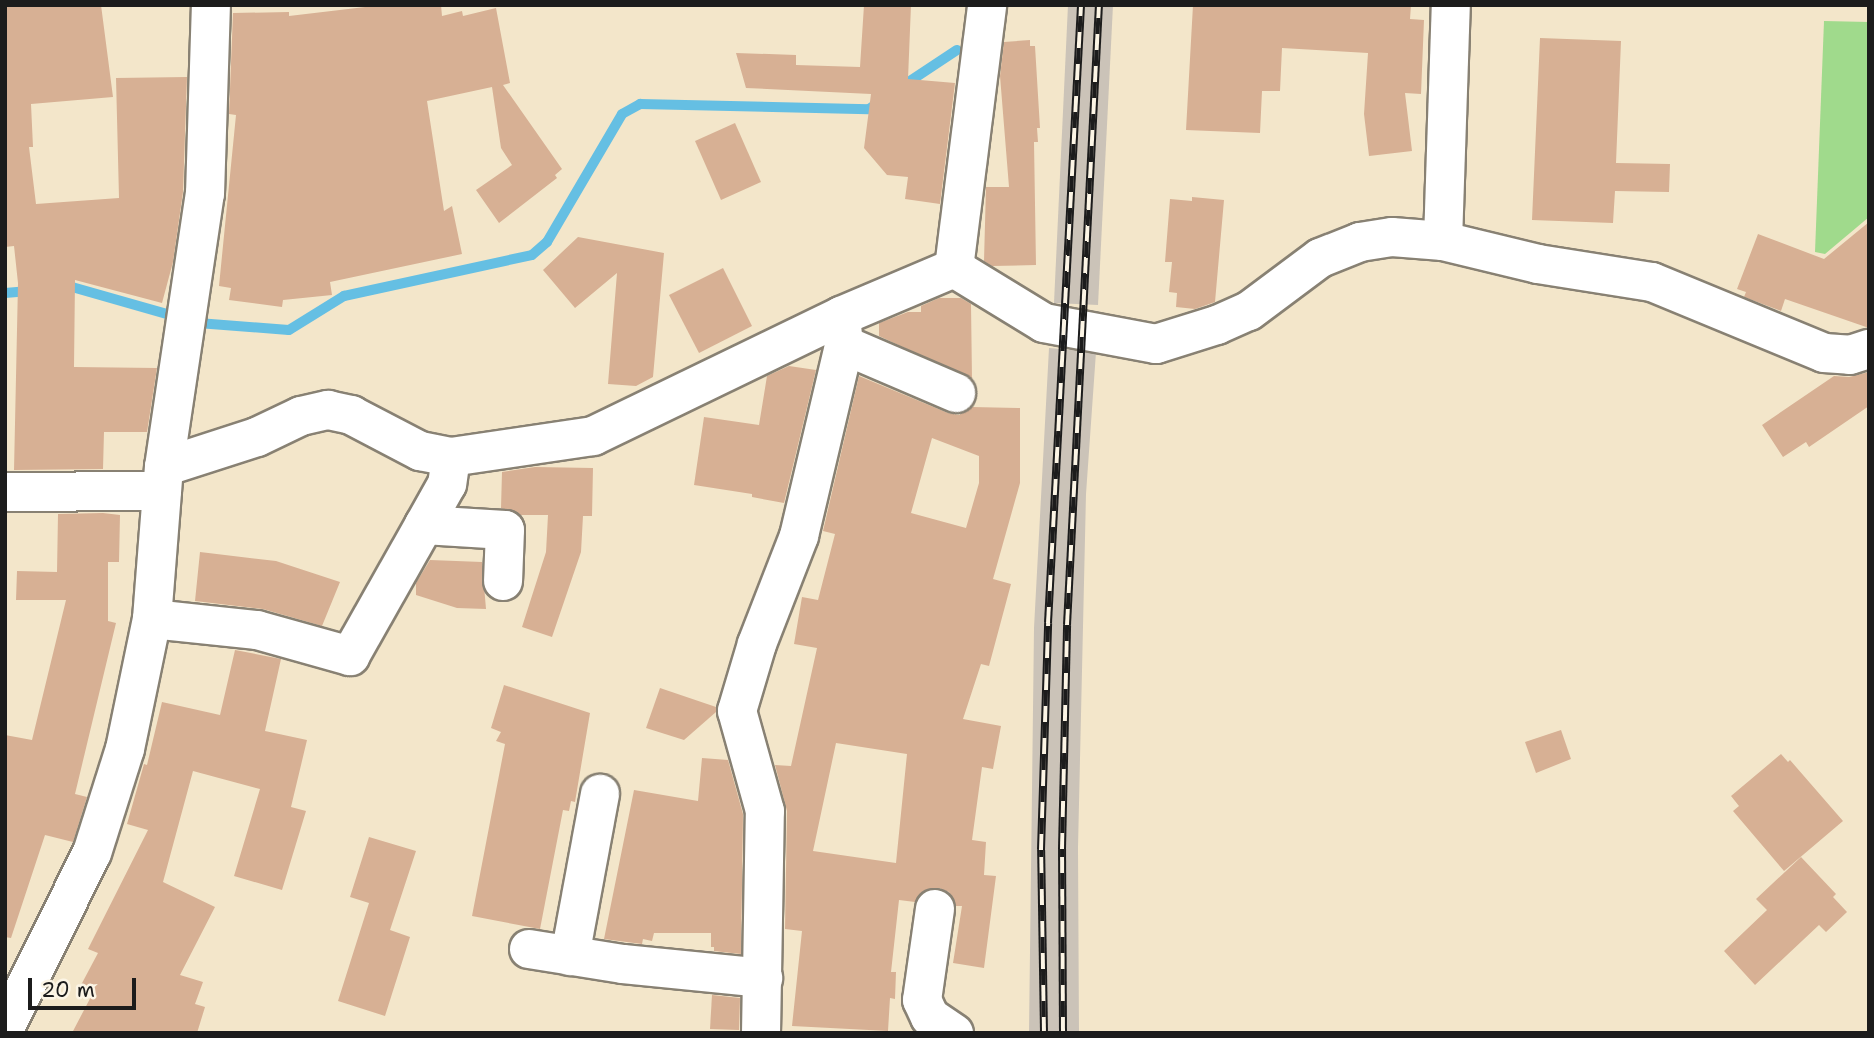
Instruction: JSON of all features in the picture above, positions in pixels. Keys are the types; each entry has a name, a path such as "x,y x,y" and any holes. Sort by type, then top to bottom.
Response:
{"street":[{"path":"8,1012 92,853 125,748 152,620 163,479 205,194 211,5"},
{"path":"954,268 987,5"},
{"path":"1443,241 1451,5"},
{"path":"954,268 1044,323 1156,344 1217,326 1249,311 1320,258 1360,242 1392,237 1443,241 1538,264 1652,282 1824,353 1850,355 1869,349"},
{"path":"5,492 163,479 301,416 327,410 351,415 421,451 451,457 593,436 842,331 954,268"},
{"path":"842,331 956,393"},
{"path":"761,1033 765,811 737,711 757,644 799,536 842,331"},
{"path":"152,620 257,630 349,656 447,484 451,457"},
{"path":"424,525 505,530 503,582"},
{"path":"570,956 600,794"},
{"path":"934,909 922,1000 930,1017 954,1033"},
{"path":"530,949 623,964 763,978"}],"shaded area":[{"path":"1068,5 1113,5 1098,305 1054,303"},
{"path":"1049,348 1096,352 1086,494 1078,848 1079,1033 1029,1033 1034,628"}],"green space":[{"path":"1824,21 1869,22 1869,217 1825,254 1815,252"}],"building":[{"path":"5,5 101,5 113,97 31,104 33,147 29,147 36,204 119,198 116,78 187,77 183,192 173,262 162,303 75,280 74,367 157,368 147,432 104,432 103,469 14,470 18,283 14,246 5,247"},
{"path":"382,5 441,5 442,16 462,11 463,16 496,8 510,83 503,85 562,169 555,175 557,178 499,223 476,190 512,165 501,148 492,87 427,101 444,211 452,206 462,254 330,282 332,295 283,300 282,307 229,300 231,288 219,286 236,115 229,114 233,13 289,12 289,16"},
{"path":"864,5 911,5 908,79 955,83 940,204 905,199 908,177 887,175 864,148 871,94 746,88 736,53 796,55 796,65 860,67"},
{"path":"1193,5 1411,5 1410,19 1424,20 1421,94 1405,93 1412,151 1369,156 1364,114 1368,53 1282,48 1280,91 1262,91 1260,133 1186,130"},
{"path":"1540,38 1621,41 1616,163 1670,164 1669,192 1615,191 1613,223 1532,220"},
{"path":"1030,40 1030,46 1035,46 1040,128 1037,128 1038,142 1034,142 1036,265 992,266 984,261 986,187 1009,187 1000,76 1004,42"},
{"path":"735,123 761,182 721,200 695,141"},
{"path":"1192,197 1224,200 1215,302 1195,309 1176,307 1177,293 1169,292 1172,262 1165,262 1170,199 1192,201"},
{"path":"1869,222 1869,328 1785,299 1781,311 1744,297 1746,292 1737,289 1758,234 1824,259"},
{"path":"578,237 664,253 653,377 636,386 608,384 617,273 575,308 543,270"},
{"path":"723,268 752,326 699,353 669,295"},
{"path":"939,298 961,298 971,304 972,379 879,336 879,323 908,312 921,312 921,306"},
{"path":"789,366 816,370 784,503 752,497 752,494 694,485 704,417 759,425 767,376"},
{"path":"1869,372 1869,406 1809,447 1806,442 1783,457 1762,425 1834,376 1849,377"},
{"path":"859,376 948,413 959,415 972,407 1020,408 1020,483 993,579 1011,584 989,666 981,664 963,719 1001,726 993,769 982,767 972,840 986,842 984,875 996,876 984,968 953,963 962,906 956,906 949,892 939,888 928,889 915,902 899,900 891,972 896,972 895,999 890,998 888,1031 792,1026 802,931 785,929 787,811 775,765 791,766 817,648 794,644 802,597 818,600 835,534 823,531","holes":["932,438 979,456 979,483 966,528 911,513","836,743 907,754 896,863 813,851"]},
{"path":"535,467 593,468 592,516 583,516 581,552 552,637 522,627 546,552 548,515 520,515 501,508 502,472"},
{"path":"58,514 120,515 119,562 108,562 108,621 116,623 75,794 87,797 73,842 45,835 11,938 5,937 5,735 32,740 66,600 16,600 17,571 57,572"},
{"path":"200,552 276,561 340,582 322,626 263,609 195,601"},
{"path":"430,560 482,562 486,609 457,608 416,595 416,583"},
{"path":"235,650 281,659 265,731 307,740 291,807 306,811 282,890 234,876 260,789 193,771 163,882 215,907 180,975 203,982 195,1004 205,1007 197,1033 72,1033 94,991 81,985 98,953 88,949 148,830 127,824 144,764 147,765 162,702 220,715"},
{"path":"504,685 590,713 575,802 571,801 569,811 563,810 540,929 472,916 505,744 496,741 501,732 491,728"},
{"path":"660,688 716,707 716,712 684,740 646,728"},
{"path":"1561,730 1571,759 1536,773 1525,742"},
{"path":"1781,754 1788,762 1790,760 1843,821 1784,871 1733,811 1739,806 1731,796"},
{"path":"702,758 728,760 743,814 741,954 714,951 714,947 711,947 711,933 654,933 652,941 643,939 642,944 604,939 634,790 698,801"},
{"path":"369,837 416,851 390,930 410,937 385,1016 338,1001 369,903 350,897"},
{"path":"1801,857 1836,894 1833,897 1847,912 1826,932 1819,925 1755,985 1724,951 1767,910 1756,899"},
{"path":"712,995 740,998 739,1030 710,1029"}],"waterway":[{"path":"901,87 957,50"},
{"path":"63,288 72,287 198,323 289,330 344,296 532,255 547,242 622,114 640,104 869,109 879,102"},
{"path":"5,293 29,291"}],"railway":[{"path":"1044,1033 1041,850 1048,623 1081,5"},
{"path":"1063,1033 1062,849 1067,625 1099,5"}]}
